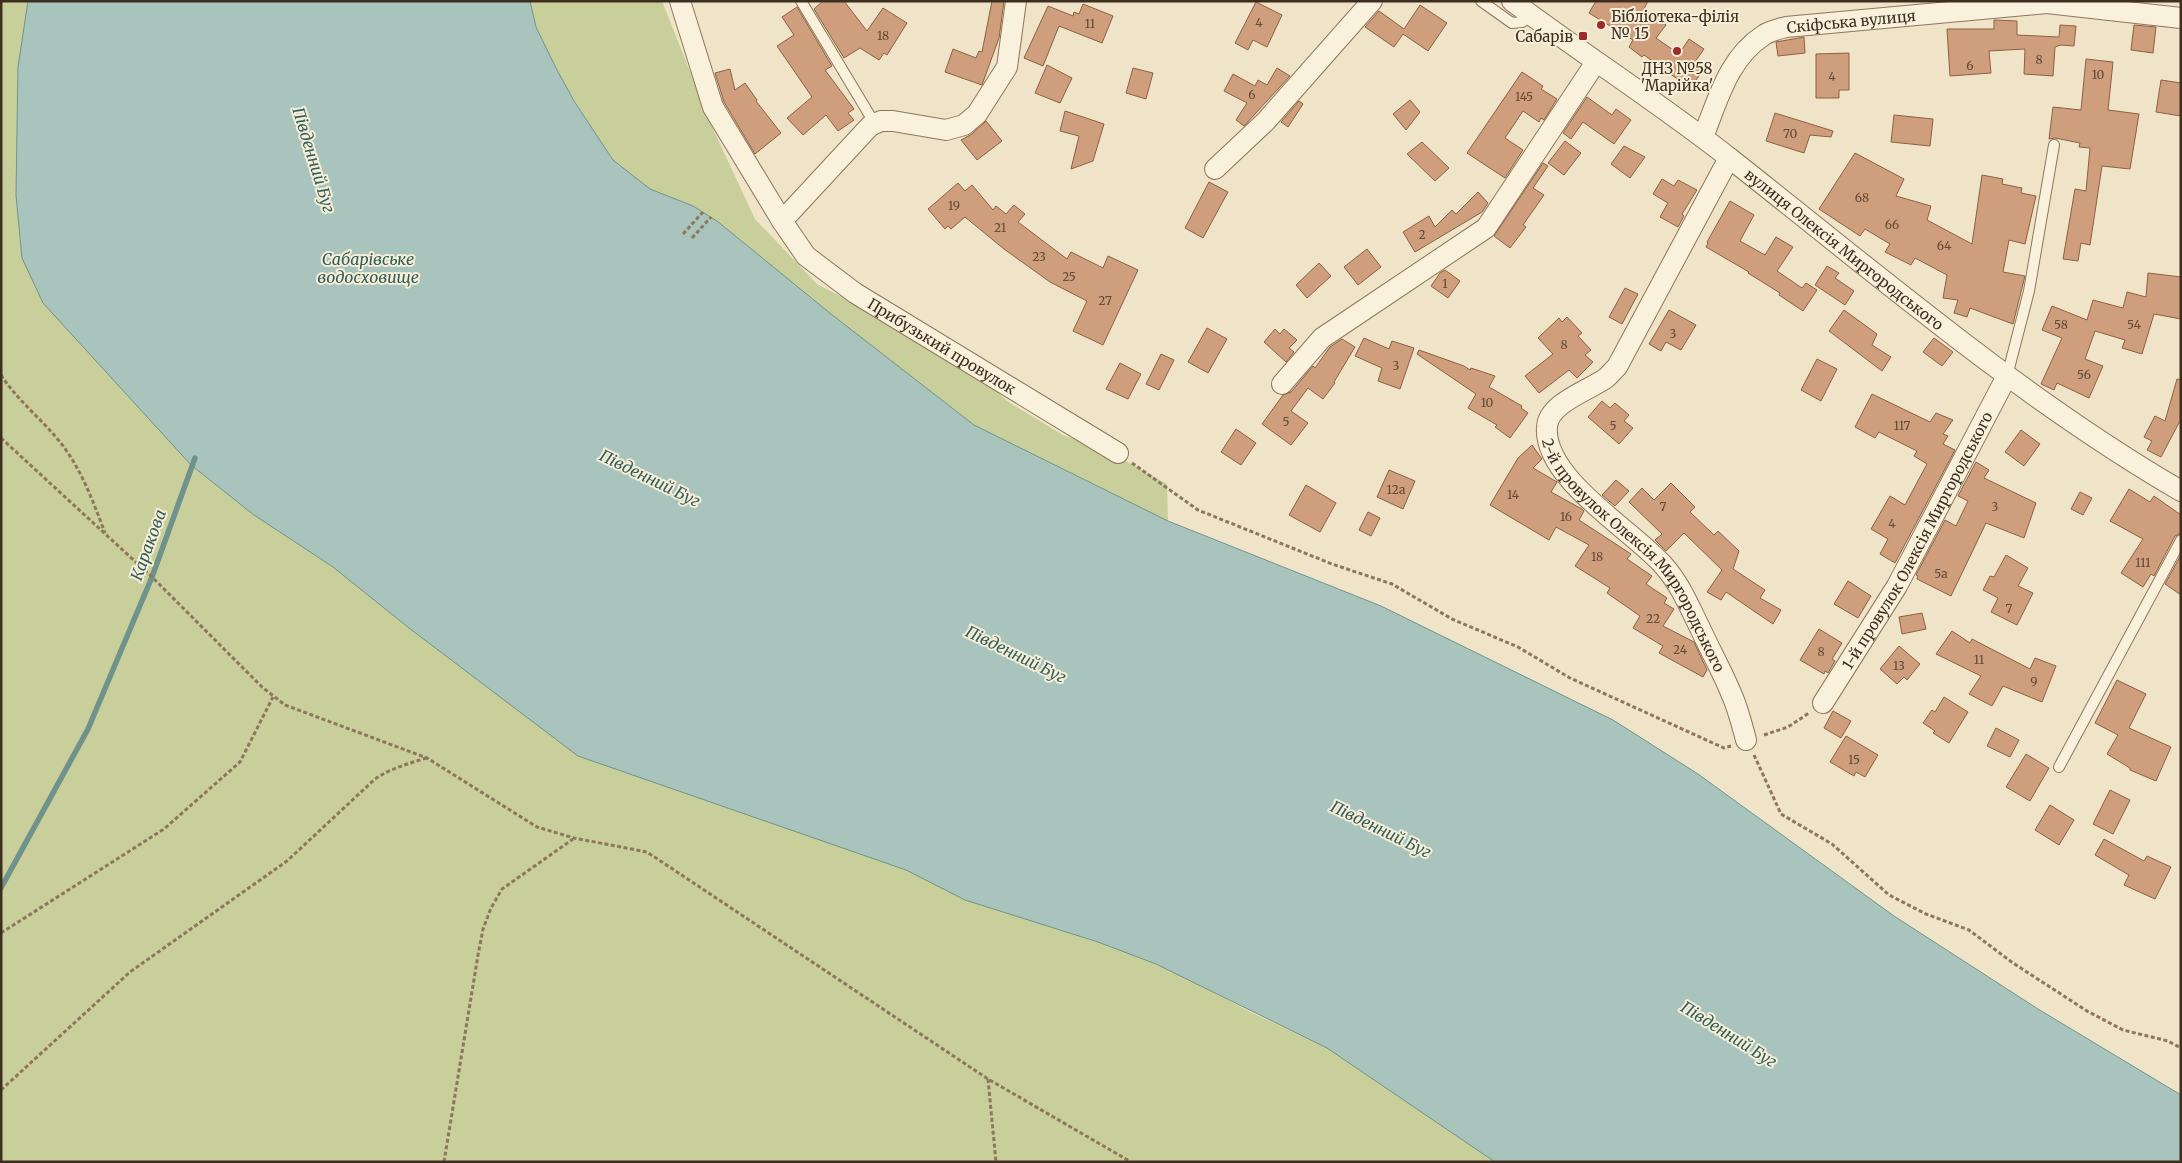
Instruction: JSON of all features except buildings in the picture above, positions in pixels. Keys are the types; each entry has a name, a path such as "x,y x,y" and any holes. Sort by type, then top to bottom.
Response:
{"street":[{"name":"Прибузький провулок","path":"680,1 713,106 782,221 806,256 855,293 1118,453"},
{"path":"782,221 870,126 893,121 946,130 964,125 977,114 1007,68 1016,1"},
{"path":"1215,169 1266,121 1372,1"},
{"name":"вулиця Олексія Миргородського","path":"1512,1 1703,138 2007,376 2137,466 2181,491"},
{"name":"Скіфська вулиця","path":"1703,138 1729,71 1745,49 1765,34 1786,27 2039,3 2181,18"},
{"path":"1282,384 1322,338 1486,228 1596,62"},
{"name":"2-й провулок Олексія Миргородського","path":"1729,158 1617,367 1607,377 1560,406 1551,415 1547,426 1548,441 1555,457 1567,475 1594,505 1663,565 1680,588 1732,695 1746,740"},
{"name":"1-й провулок Олексія Миргородського","path":"1823,703 1897,586 2007,376"}],"lane":[{"path":"800,1 875,124"},
{"path":"1481,1 1512,23 1522,22 1531,16"},
{"path":"2007,376 2029,291 2054,145"},
{"path":"2059,766 2181,540"}],"path":[{"path":"683,234 703,212"},
{"path":"692,238 711,217"},
{"path":"1,375 12,392 65,450 90,490 105,534"},
{"path":"1,438 152,577 273,697 285,705 427,758 537,827 574,838 647,852 988,1079 1131,1162"},
{"path":"1118,453 1198,510 1332,564 1392,584 1452,618 1518,647 1570,678 1724,748 1788,727 1823,703"},
{"path":"1,933 164,829 240,762 273,697"},
{"path":"1746,740 1781,814 1832,844 1889,895 1926,914 1969,930 2013,963 2087,1011 2123,1030 2168,1041 2181,1048"},
{"path":"1,1090 130,972 287,861 376,779 387,771 399,766 427,758"},
{"path":"444,1162 478,955 483,929 491,908 502,889 574,838"},
{"path":"988,1079 996,1162"}],"green space":[{"path":"1,1 28,1 18,67 16,195 22,258 879,813 1250,1012 1327,1048 1495,1162 1,1162"},
{"path":"530,1 662,1 713,129 755,219 817,284 914,335 983,379 1007,401 1063,435 1115,455 1167,484 1168,521 974,425 831,314 717,221 693,206 650,189 613,160 574,101 556,68 536,27"}],"water":[{"name":"Сабарівське водосховище","path":"28,1 530,1 536,27 556,68 574,101 613,160 650,189 693,206 717,221 831,314 974,425 1168,521 1381,606 1613,720 1698,774 1894,916 2038,1009 2181,1095 2181,1162 1495,1162 1327,1048 1156,964 1098,942 965,900 906,870 578,756 409,628 333,567 254,515 191,465 43,303 22,258 16,195 18,67"}],"waterway":[{"name":"Каракова","path":"1,888 88,729 152,577 195,458"}],"place":[{"name":"Бібліотека-філія № 15","path":"1601,25"},
{"name":"Сабарів","path":"1583,36"},
{"name":"ДНЗ №58 'Марійка'","path":"1677,51"}],"water label":[{"name":"Південний Буг","path":"314,160"},
{"name":"Південний Буг","path":"650,478"},
{"name":"Південний Буг","path":"1016,654"},
{"name":"Південний Буг","path":"1381,829"},
{"name":"Південний Буг","path":"1729,1034"}]}
